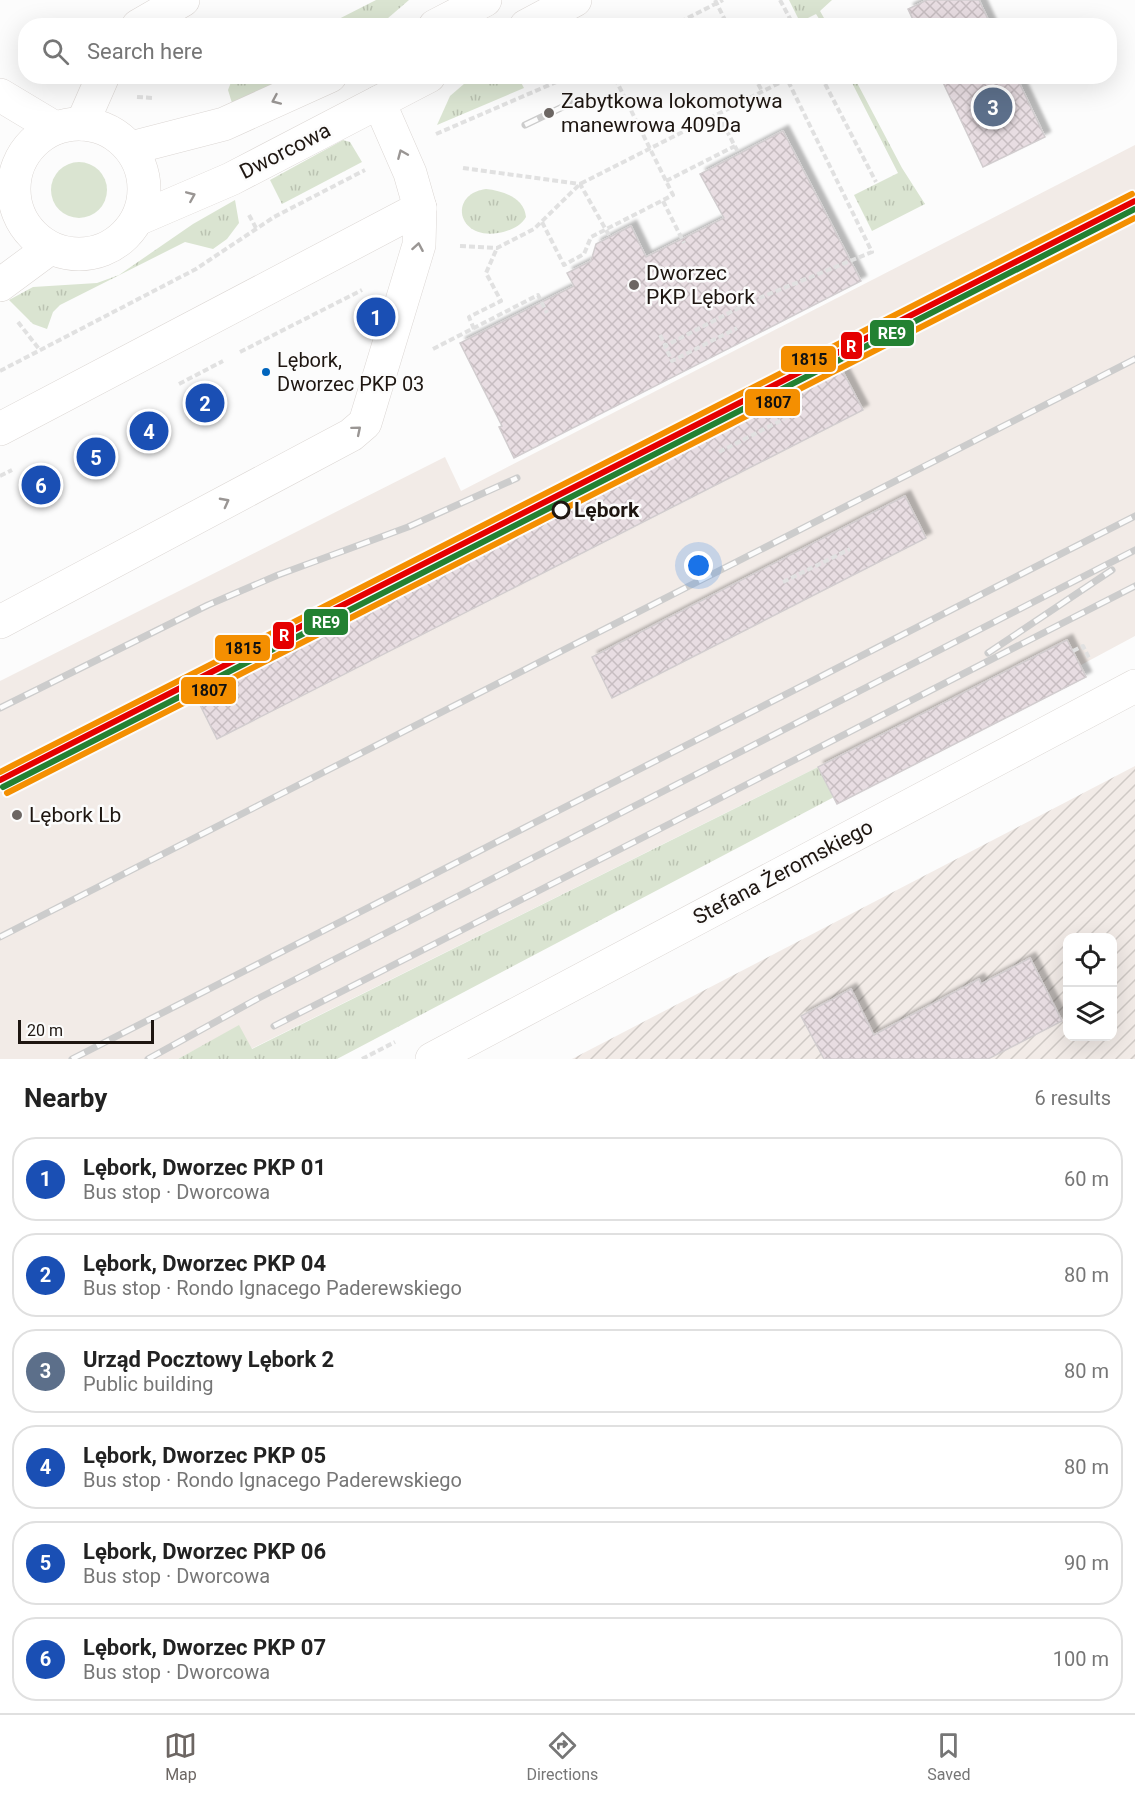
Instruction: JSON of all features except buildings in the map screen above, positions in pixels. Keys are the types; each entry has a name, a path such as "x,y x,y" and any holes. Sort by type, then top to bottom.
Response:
{"street":[{"path":"152,18 183,0"},
{"path":"450,18 485,0"},
{"path":"541,18 575,0"},
{"path":"68,126 97,84"},
{"path":"131,148 224,123 312,84"},
{"name":"Dworcowa","path":"138,219 231,179 414,84"},
{"path":"0,95 68,126"},
{"path":"0,622 359,429 365,423 372,407 419,245 420,208 401,151 380,102"},
{"path":"68,126 100,126 118,135 131,148 142,171 145,195 138,219 125,236 90,254 70,254 50,248 34,237 21,220 7,190 22,157 36,140 68,126"},
{"path":"0,429 420,208"},
{"path":"0,285 50,248"},
{"name":"Stefana Żeromskiego","path":"432,1059 1135,686"}],"path":[{"path":"686,18 723,0"},
{"path":"780,0 790,18"},
{"path":"715,2 724,18"},
{"path":"0,371 196,269 274,216 401,151 552,84"},
{"path":"542,222 564,265 584,254 591,237 673,195 619,84"},
{"path":"758,84 762,92"},
{"path":"178,385 448,246 496,248 534,229 580,184 779,84"},
{"path":"665,346 752,300 872,252 789,84"},
{"path":"824,84 876,182"},
{"path":"718,114 739,154"},
{"path":"666,181 735,146"},
{"path":"463,168 580,184"},
{"path":"580,184 610,237"},
{"path":"663,201 684,243"},
{"path":"474,328 469,317 501,301 486,273 496,248"},
{"path":"433,349 538,296 547,313"},
{"path":"15,319 39,349"},
{"path":"660,335 672,361 737,328"},
{"path":"719,452 784,419"},
{"path":"0,476 21,465"},
{"path":"783,582 850,549"},
{"path":"1073,651 1083,646 1090,660"}],"shaded area":[{"path":"1135,145 1135,636 1081,665 1087,677 837,804 818,767 251,1049 239,1026 178,1059 0,1059 0,681 445,457 461,491"},
{"path":"1135,766 1135,1059 572,1059"}],"green space":[{"path":"376,0 409,0 388,18 341,18"},
{"path":"789,0 832,0 820,11 824,18 819,18 816,14 808,18 798,18"},
{"path":"230,84 280,84 232,103 228,90"},
{"path":"464,84 522,84 524,88 437,125 450,96"},
{"path":"853,84 858,84 902,168 925,204 872,231 854,195 898,173"},
{"path":"343,140 350,142 362,162 282,204 270,180"},
{"path":"73,162 85,162 95,166 103,174 107,190 103,206 95,214 85,218 73,218 63,214 55,206 51,196 51,184 55,174 63,166"},
{"path":"486,189 506,193 517,200 524,210 526,217 524,220 514,228 498,233 473,230 462,216 462,207 466,199 474,193"},
{"path":"235,200 239,223 227,239 213,249 185,242 60,305 53,312 47,329 33,324 9,300 33,287 97,283 119,275 193,224"},
{"path":"818,767 834,797 337,1059 178,1059 239,1025 252,1049"}],"railway":[{"path":"525,125 573,102"},
{"path":"0,937 1135,359"},
{"path":"0,708 208,605 278,575 408,527 517,478"},
{"path":"72,1059 1135,516"},
{"path":"148,1059 257,999 1135,550"},
{"path":"988,653 1112,570"},
{"path":"274,1026 1135,586"}],"transit line":[{"name":"1815","path":"0,772 1132,194"},
{"name":"R","path":"0,780 1135,201"},
{"name":"RE9","path":"3,787 1135,209"},
{"name":"1807","path":"7,793 1135,218"}],"place":[{"name":"Urząd Pocztowy Lębork 2","path":"993,107"},
{"name":"Zabytkowa lokomotywa manewrowa 409Da","path":"549,113"},
{"name":"Dworzec PKP Lębork","path":"634,285"},
{"name":"Lębork, Dworzec PKP 01","path":"376,317"},
{"name":"Lębork, Dworzec PKP 03","path":"266,372"},
{"name":"Lębork, Dworzec PKP 04","path":"205,403"},
{"name":"Lębork, Dworzec PKP 05","path":"149,431"},
{"name":"Lębork, Dworzec PKP 06","path":"96,457"},
{"name":"Lębork, Dworzec PKP 07","path":"41,485"},
{"name":"Lębork","path":"561,510"},
{"name":"Lębork Lb","path":"17,815"}]}
